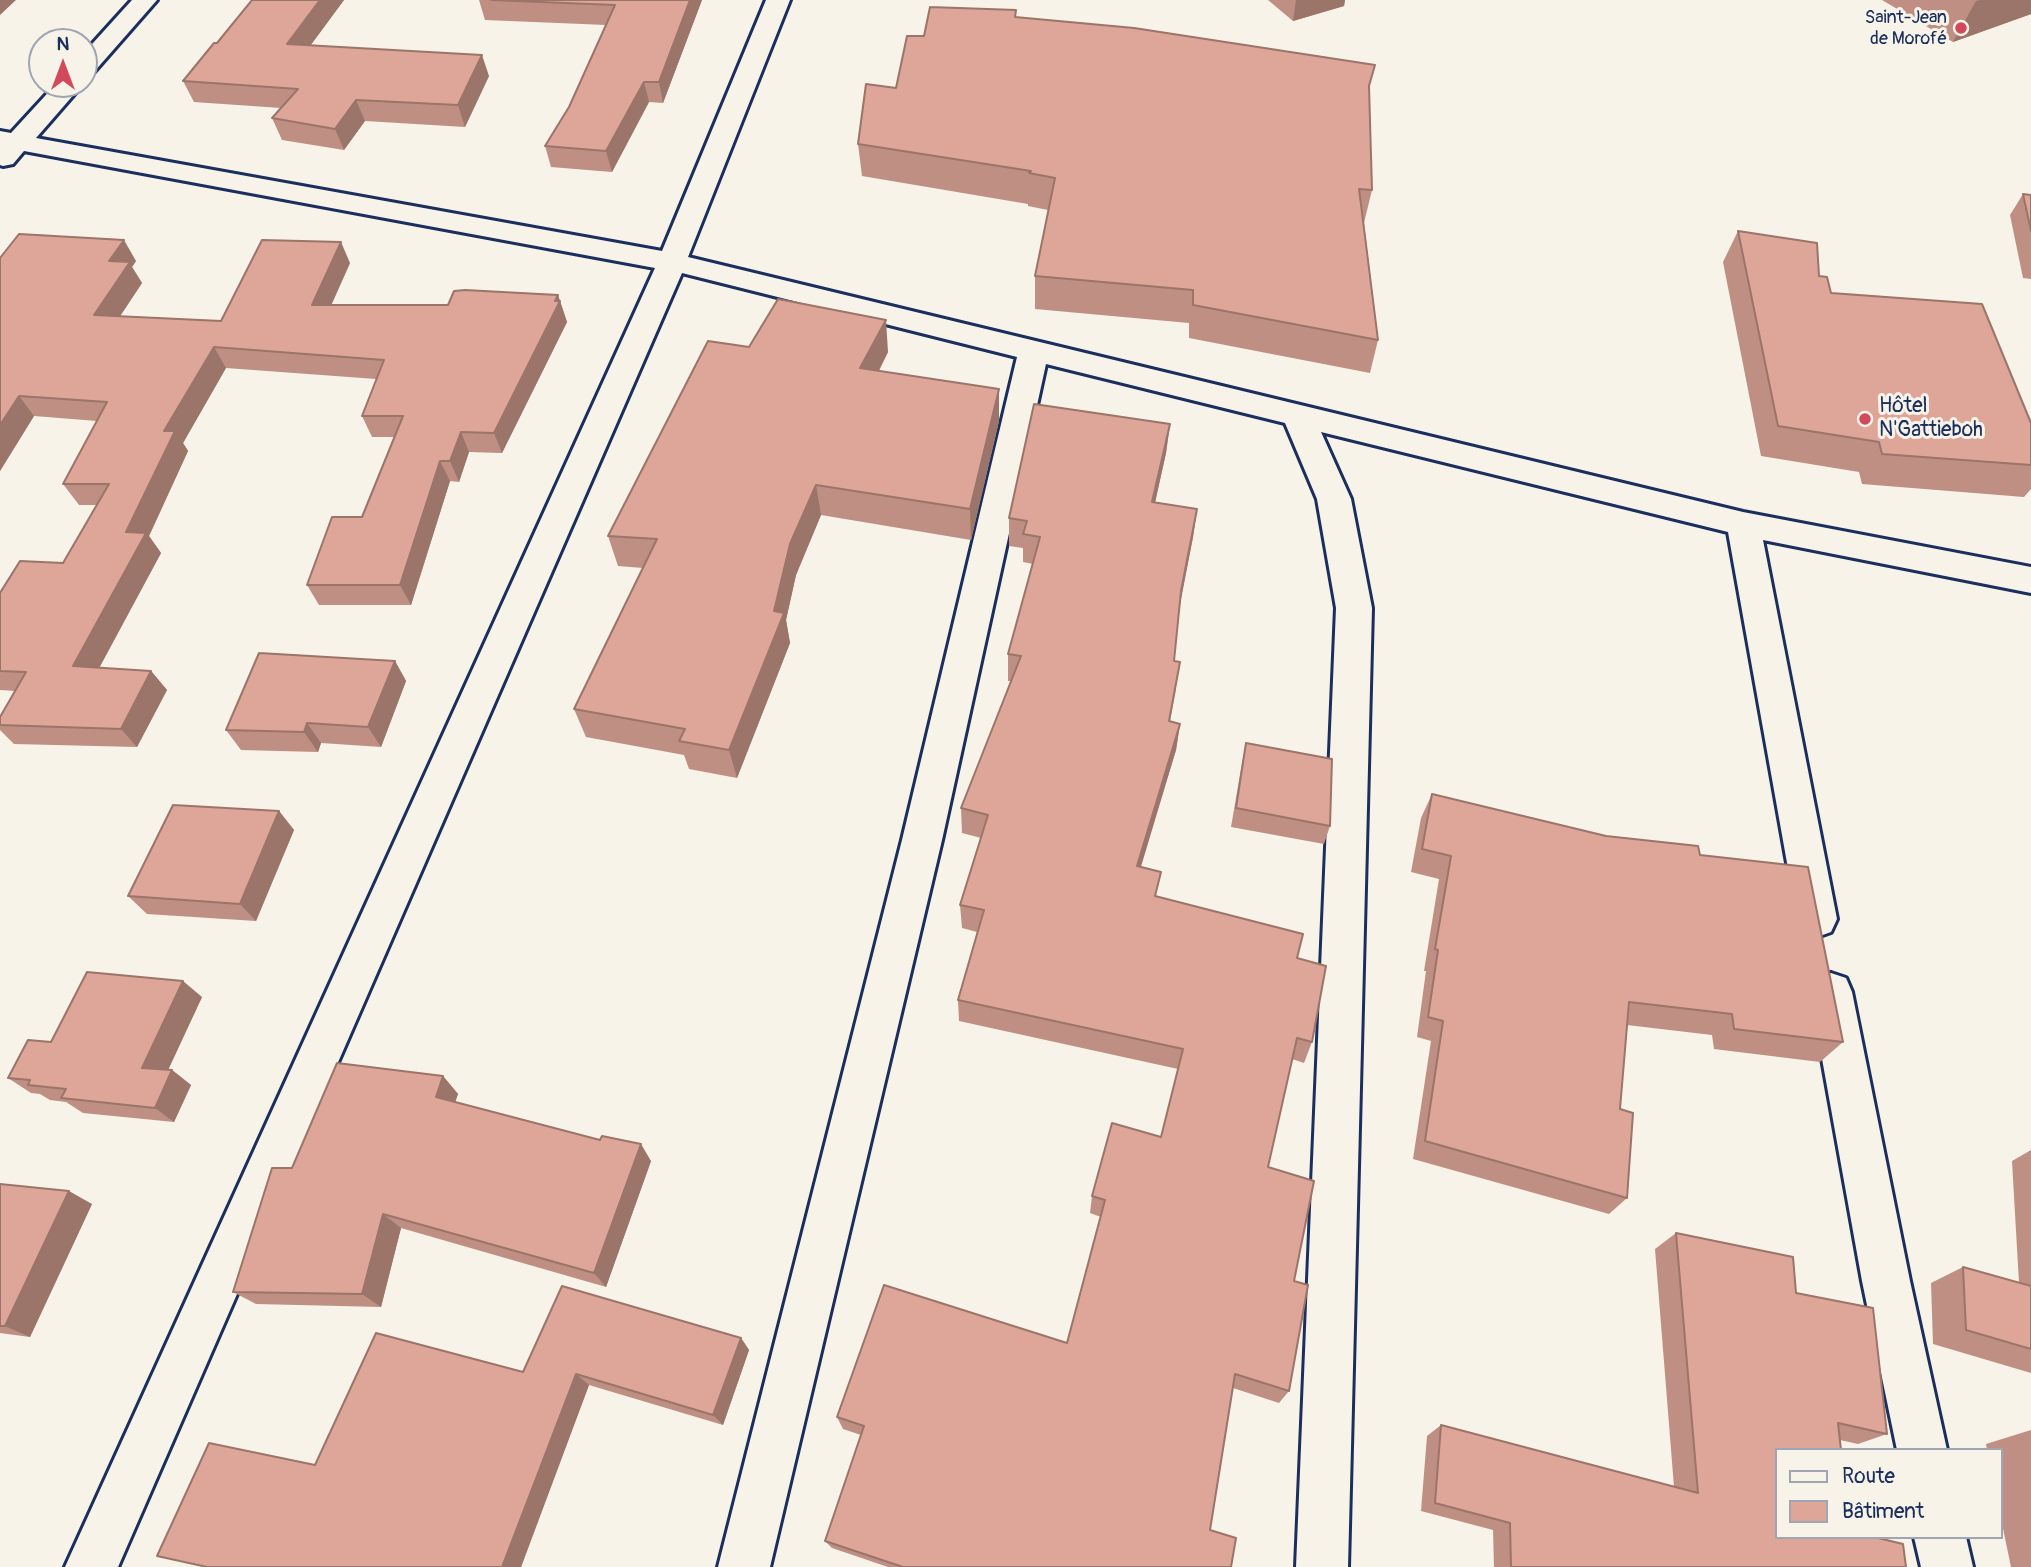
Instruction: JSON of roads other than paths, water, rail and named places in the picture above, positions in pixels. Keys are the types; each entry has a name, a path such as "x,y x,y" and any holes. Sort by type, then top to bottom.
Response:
{"street":[{"path":"98,52 145,0"},
{"path":"91,1567 673,262 778,0"},
{"path":"6,148 56,98"},
{"path":"6,148 673,262 1743,524 2031,580"},
{"path":"744,1567 922,839 1034,350"},
{"path":"1298,415 1335,499 1354,608 1322,1567"},
{"path":"1743,524 1883,1267 1922,1448"},
{"path":"1940,1539 1947,1567"}],"place":[{"name":"Saint-Jean de Morofé","path":"1961,28"},
{"name":"Hôtel N'Gattieboh","path":"1865,419"}]}
